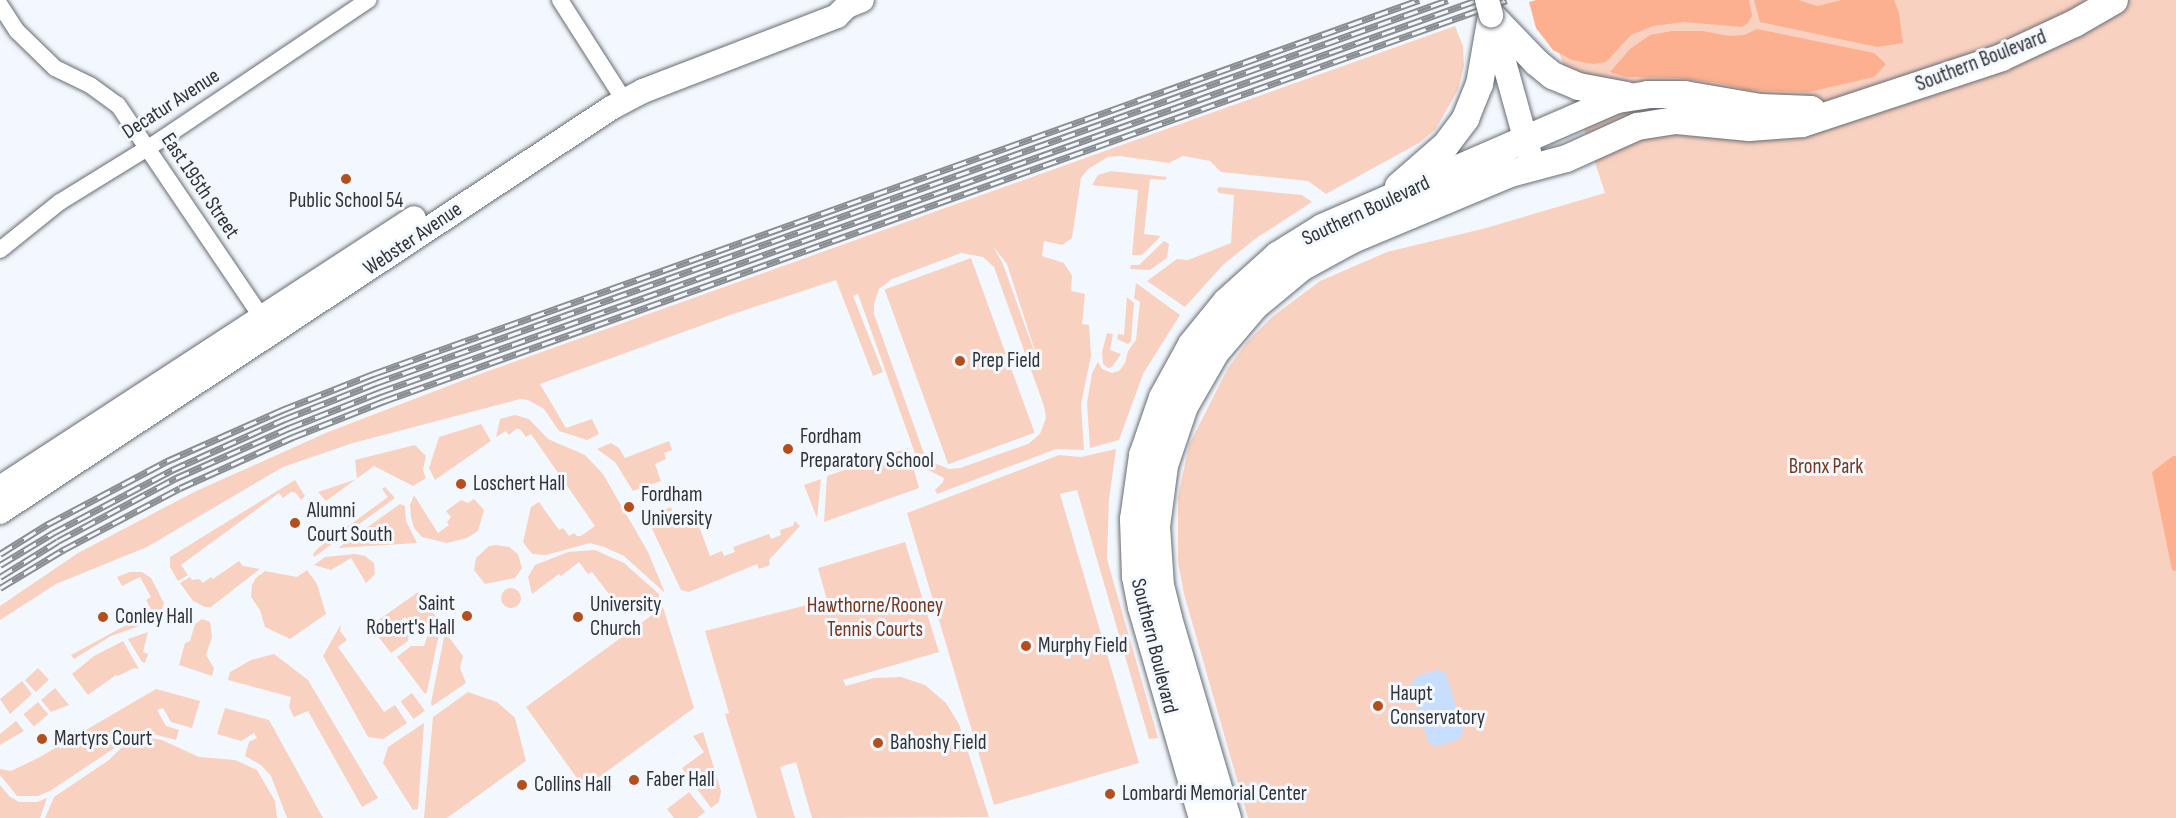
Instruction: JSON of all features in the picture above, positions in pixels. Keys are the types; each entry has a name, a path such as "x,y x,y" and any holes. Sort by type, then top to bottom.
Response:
{"main road":[{"name":"Southern Boulevard","path":"1227,818 1160,586 1156,526 1159,495 1170,445 1184,406 1198,379 1234,327 1276,285 1301,267 1352,239 1510,173 1566,158 1637,126 1676,120 1741,127 1777,127 1802,123 2001,57 2074,23 2114,0"},
{"name":"Webster Avenue","path":"0,512 267,325 620,93 837,16 852,2"},
{"path":"1489,7 1536,62 1552,75 1592,90 1630,96"},
{"path":"1489,7 1533,166"},
{"path":"1380,202 1445,145 1465,118 1479,84 1489,7"},
{"name":"Southern Boulevard","path":"1202,818 1149,637 1135,576 1133,519 1142,455 1151,425 1176,369 1191,344 1226,301 1251,275 1322,227 1587,111 1630,96 1684,94 1760,107 1842,109"},
{"name":"Webster Avenue","path":"0,488 267,325"}],"street":[{"name":"Decatur Avenue","path":"0,250 60,202 368,0"},
{"path":"560,0 620,93"},
{"name":"East 195th Street","path":"0,5 17,31 55,68 90,85 118,105 267,325"}],"green space":[{"name":"Bronx Park","path":"1542,0 2176,0 2176,818 1248,818 1184,594 1178,562 1178,497 1189,445 1228,368 1248,341 1272,317 1320,281 1387,252 1486,228 1605,193"},
{"path":"1455,26 1463,46 1464,66 1458,90 1435,130 1419,143 1326,194 1308,181 1221,172 1210,161 1183,156 1169,163 1120,156 1108,157 1088,169 1081,178 1072,238 1062,245 1044,241 1042,256 1064,263 1072,276 1071,291 1085,294 1082,324 1089,325 1091,356 1081,404 1084,450 1056,449 937,494 935,490 944,478 928,470 917,459 858,294 853,296 883,372 873,376 836,280 733,314 540,384 566,428 592,419 599,434 587,440 559,431 544,409 528,400 520,399 353,443 283,467 147,547 56,584 0,620 0,606 78,553 194,492 328,432 469,378","holes":["993,246 1007,264 1043,376 1003,264","961,253 983,257 994,267 1044,406 1046,418 1040,434 1028,444 960,468 949,469 932,462 923,451 874,314 874,304 879,289 892,279"]},
{"path":"1111,171 1167,177 1165,180 1150,179 1144,234 1161,236 1142,255 1132,255 1138,190 1092,185 1098,175"},
{"path":"1219,187 1302,195 1312,202 1255,239 1223,265 1185,307 1147,281 1177,259 1188,260 1231,243 1234,195 1219,193 1217,190"},
{"path":"1164,241 1169,244 1167,258 1150,270 1130,269 1131,265 1139,265"},
{"name":"Prep Field","path":"971,258 1035,433 948,464 885,289"},
{"path":"1136,283 1180,315 1143,374 1119,440 1090,448 1087,403 1092,373 1098,362 1102,369 1112,373 1119,371 1125,363 1128,351 1136,340 1140,302 1134,298"},
{"path":"1127,297 1134,303 1131,341 1128,344 1117,339 1118,334 1124,335"},
{"path":"1107,333 1113,334 1110,350 1121,354 1112,367 1108,368 1103,364 1102,352"},
{"path":"515,415 529,419 548,439 585,455 603,474 648,552 665,593 624,556 604,547 590,543 546,555 532,554 523,542 531,507 539,502 559,530 563,528 569,536 574,533 581,536 595,526 531,434 526,437 520,429 516,429 509,435 506,431 496,437 500,419"},
{"path":"481,424 491,441 435,480 429,468 439,437"},
{"path":"669,441 672,450 664,453 666,459 655,464 661,481 633,491 615,462 597,449 611,443 619,448 625,458"},
{"path":"415,445 426,456 423,470 426,478 413,486 374,466 357,478 355,460"},
{"path":"908,448 919,488 824,522 827,476"},
{"name":"Murphy Field","path":"1116,449 1109,499 1107,559 1158,738 1149,739 1077,490 1060,494 1139,763 994,805 907,513 1059,455 1081,457"},
{"path":"821,479 817,518 804,485"},
{"path":"295,480 305,496 301,500 296,493 291,492 283,498 279,493 181,565 188,575 178,581 170,567 170,557"},
{"path":"355,480 326,501 318,492"},
{"path":"385,487 395,498 314,557 313,554 318,548 388,497 382,489"},
{"path":"414,495 438,533 449,525 447,522 451,517 446,511 461,500 468,503 474,499 484,510 478,531 467,538 447,543 422,537 414,528 411,517 410,505"},
{"path":"400,504 405,506 406,521 417,543 338,548"},
{"path":"671,507 677,526 689,522 691,528 699,526 710,556 722,551 724,556 735,552 733,547 769,534 771,539 781,535 780,530 793,526 795,521 800,526 769,560 770,565 759,569 757,564 689,592 681,590 646,516"},
{"name":"Hawthorne/Rooney Tennis Courts","path":"905,542 939,652 843,680 846,686 874,678 901,677 925,685 946,703 959,724 989,817 812,818 796,762 780,767 795,818 757,818 725,714 729,713 705,631 827,600 818,568"},
{"path":"489,546 509,547 518,554 522,568 515,578 485,584 474,570 476,558"},
{"path":"595,550 624,563 659,594 659,602 640,613 627,602 619,607 592,572 588,574 579,562 532,594 528,577 535,565 568,552"},
{"path":"355,554 365,556 374,563 375,574 366,583 351,558 331,570 314,565 325,557"},
{"path":"239,561 243,566 260,569 211,607 205,607 193,601 180,583 190,577 192,580 199,579 203,583 211,577 213,579"},
{"path":"307,570 317,584 326,614 290,639 265,627 260,610 251,597 252,585 256,578 265,571 297,577"},
{"path":"130,572 142,572 151,578 164,603 159,619 111,636 74,659 71,655 152,611 146,600 151,597 140,577 122,586 117,577"},
{"path":"507,588 515,588 521,594 521,602 515,608 507,608 501,602 501,594"},
{"path":"418,592 437,618 423,629 415,628 405,617 402,619 409,632 408,641 391,653 370,626"},
{"path":"663,607 694,708 584,788 526,707"},
{"path":"202,619 210,622 212,637 206,655 214,668 212,676 179,665 185,643 190,641 195,624"},
{"path":"341,624 340,631 347,640 338,647 384,712 395,705 407,723 383,739 368,737 323,656"},
{"path":"441,624 425,694 397,657 411,646 424,646 428,634"},
{"path":"148,632 143,652 148,654 145,663 142,662 128,639"},
{"path":"445,632 463,656 460,668 466,683 432,706 431,703"},
{"path":"123,641 139,669 134,668 116,675 88,695 72,674 94,656"},
{"path":"274,654 308,680 378,798 362,807 308,711 294,717 289,707 291,697 228,680 230,672 251,660"},
{"path":"38,668 49,680 36,692 25,680"},
{"path":"22,681 32,694 10,714 0,699"},
{"path":"55,688 69,705 51,712 41,700"},
{"path":"156,689 200,701 192,728 171,722 163,708 157,710 166,726 179,730 176,740 145,732 134,735 50,791 38,796 17,796 0,775 0,769 11,771 38,758"},
{"path":"468,692 497,702 515,718 526,761 447,818 424,818 433,717"},
{"path":"412,693 425,711 414,719 401,701"},
{"path":"38,702 48,714 34,726 23,714"},
{"path":"225,708 269,720 323,818 287,818 271,776 261,765 245,756 249,742 257,738 254,733 241,741 217,734"},
{"path":"16,721 24,731 0,745 0,734"},
{"path":"424,723 418,809 413,810 383,763 388,747"},
{"path":"703,732 721,791 719,802 711,808 682,768 704,752 693,736"},
{"path":"145,737 162,740 199,757 235,760 257,770 275,801 277,818 45,818 54,797 109,760 123,746"},
{"path":"0,785 9,796 19,802 37,802 47,798 40,818 0,818"},
{"path":"689,792 705,812 697,818 674,818 667,809"}],"shaded area":[{"path":"1536,0 1749,0 1752,16 1742,27 1684,22 1653,26 1631,35 1606,62 1593,64 1572,60 1553,50 1536,28 1529,2"},
{"path":"1754,0 1798,0 1817,6 1841,0 1894,0 1899,13 1903,43 1877,47 1760,22"},
{"path":"1757,29 1874,53 1886,64 1874,77 1809,92 1749,90 1719,83 1679,78 1626,77 1610,72 1630,49 1650,35 1672,31 1702,31 1730,36 1744,35"},
{"path":"2176,456 2176,571 2172,570 2152,472"}],"water":[{"path":"1440,669 1441,673 1445,671 1464,733 1460,735 1461,739 1434,747 1433,743 1429,744 1410,683 1415,681 1414,677"}],"railway":[{"path":"0,554 48,524 167,461 282,410 373,374 1419,0"},
{"path":"0,565 53,533 172,470 285,419 376,383 1448,0"},
{"path":"0,577 58,541 176,478 289,428 380,392 1477,0"},
{"path":"0,588 63,550 180,488 293,437 384,401 1507,0"}],"place":[{"name":"Public School 54","path":"346,179"},
{"name":"Prep Field","path":"960,361"},
{"name":"Fordham Preparatory School","path":"788,449"},
{"name":"Loschert Hall","path":"461,484"},
{"name":"Fordham University","path":"629,507"},
{"name":"Alumni Court South","path":"295,523"},
{"name":"Saint Robert's Hall","path":"467,616"},
{"name":"Conley Hall","path":"103,617"},
{"name":"University Church","path":"578,617"},
{"name":"Murphy Field","path":"1026,646"},
{"name":"Haupt Conservatory","path":"1378,706"},
{"name":"Martyrs Court","path":"42,739"},
{"name":"Bahoshy Field","path":"878,743"},
{"name":"Faber Hall","path":"634,780"},
{"name":"Collins Hall","path":"522,785"},
{"name":"Lombardi Memorial Center","path":"1110,794"}]}
